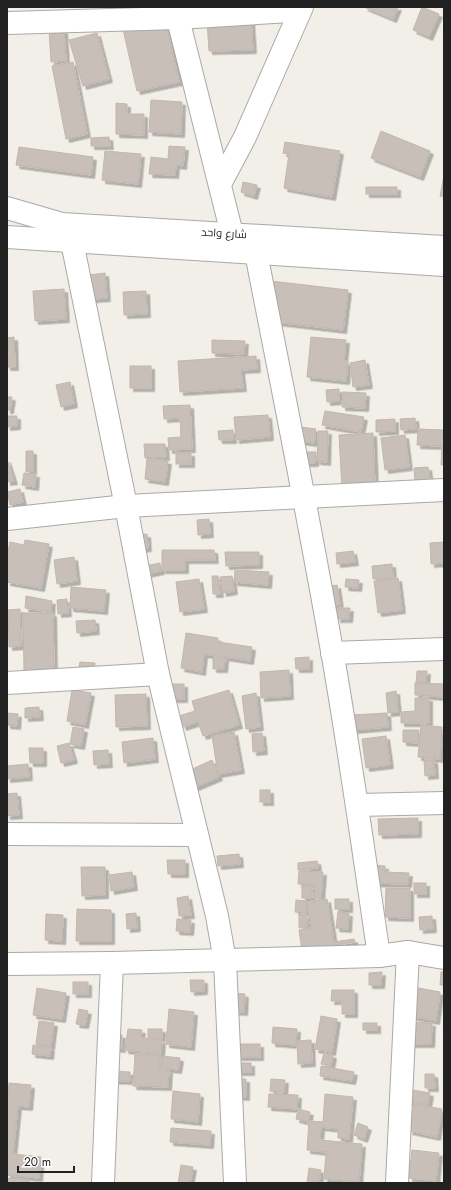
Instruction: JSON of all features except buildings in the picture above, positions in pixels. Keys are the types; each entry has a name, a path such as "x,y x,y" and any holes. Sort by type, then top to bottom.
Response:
{"street":[{"path":"177,12 232,234 256,253 305,498 358,805 379,956"},
{"path":"7,23 177,12 293,13 244,137 220,184"},
{"name":"شارع واحد","path":"7,208 62,224 444,247"},
{"name":"شارع واحد","path":"7,237 444,265"},
{"path":"72,242 126,506 158,674 217,916 225,961 235,1183"},
{"path":"7,519 126,506 444,490"},
{"path":"332,653 444,649"},
{"path":"7,683 158,674"},
{"path":"358,805 444,802"},
{"path":"7,834 197,835"},
{"path":"397,1183 408,952"},
{"path":"7,964 112,964 225,961 379,956 408,952 444,958"},
{"path":"103,1183 112,964"}]}
